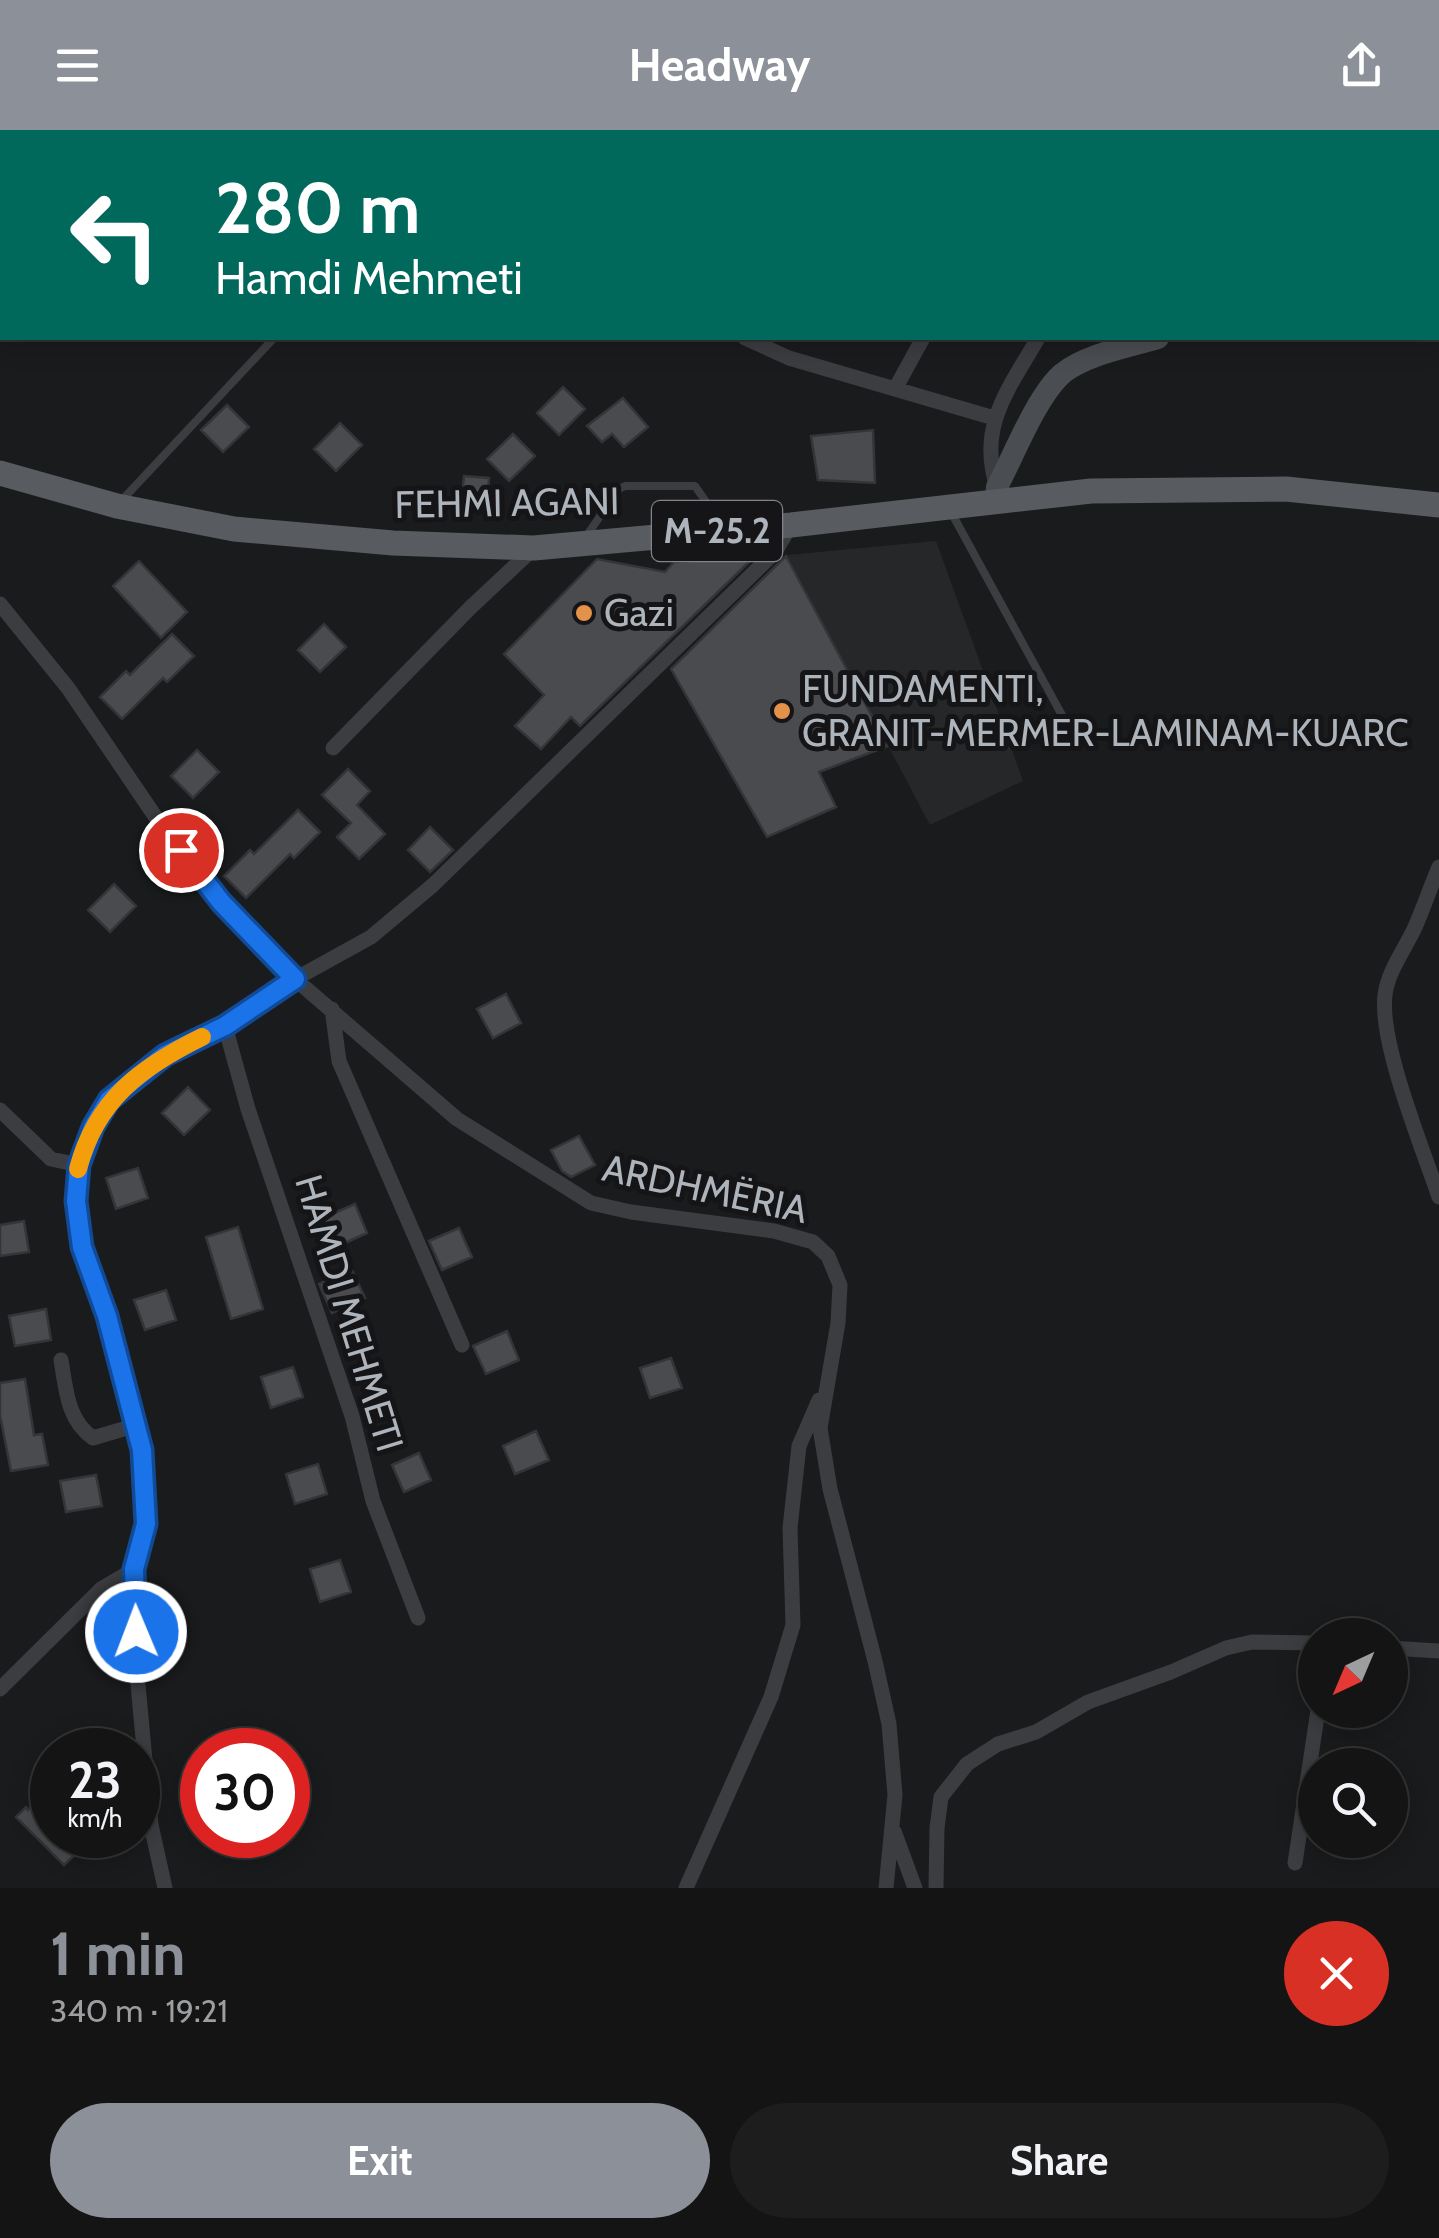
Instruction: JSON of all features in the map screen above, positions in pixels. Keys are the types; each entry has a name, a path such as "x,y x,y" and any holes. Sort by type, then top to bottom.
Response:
{"main road":[{"name":"FEHMI AGANI","path":"0,473 117,506 234,529 393,543 534,548 949,508 996,495 1286,490 1439,505"}],"street":[{"path":"750,340 789,358 994,418"},
{"path":"895,389 922,340"},
{"path":"996,495 988,451 994,418 1037,340"},
{"path":"996,495 1040,401 1064,373 1087,361 1152,340"},
{"path":"165,1888 150,1826 141,1738 134,1569 146,1524 142,1450 107,1316 82,1247 76,1201 79,1165 93,1127 109,1100 165,1055 225,1026 295,979 371,937 433,886 774,552 791,526"},
{"path":"334,748 534,548"},
{"path":"0,604 68,688 162,825 221,902 295,979"},
{"path":"1439,867 1385,996 1388,1034 1439,1197"},
{"name":"ARDHMËRIA","path":"295,979 457,1120 591,1203 630,1212 774,1230 813,1242 828,1256 840,1285 820,1428 830,1489 876,1660 888,1724 895,1795 886,1888"},
{"path":"332,1009 339,1061 462,1345"},
{"name":"HAMDI MEHMETI","path":"225,1026 248,1108 352,1416 372,1501 418,1618"},
{"path":"0,1110 51,1159 79,1165"},
{"path":"61,1360 70,1409 81,1430 93,1438 137,1425"},
{"path":"686,1888 771,1697 793,1625 790,1528 799,1446 830,1373"},
{"path":"0,1689 101,1589 134,1569"},
{"path":"936,1888 941,1797 967,1764 998,1744 1036,1732 1088,1702 1226,1648 1252,1642 1298,1643"},
{"path":"1408,1649 1439,1651"},
{"path":"1295,1863 1315,1728"},
{"path":"893,1828 915,1888"}],"lane":[{"path":"117,506 272,340"},
{"path":"580,544 625,486 695,486 725,530"},
{"path":"949,508 1069,728"}],"shaded area":[{"path":"936,541 1023,781 930,825 787,555"}],"building":[{"path":"563,387 585,409 559,435 537,413"},
{"path":"623,398 648,427 624,447 612,434 602,442 587,426"},
{"path":"227,405 249,427 223,452 201,430"},
{"path":"340,423 362,445 336,471 314,449"},
{"path":"873,430 875,483 818,480 811,436"},
{"path":"513,434 535,456 509,481 487,459"},
{"path":"464,476 489,478 487,507 461,504"},
{"name":"FUNDAMENTI, GRANIT-MERMER-LAMINAM-KUARC","path":"786,556 888,746 819,772 836,807 767,837 671,669"},
{"path":"754,557 580,726 571,717 541,749 515,726 544,695 504,654 597,559 665,572 674,562"},
{"path":"139,561 187,612 161,638 113,586"},
{"path":"324,624 346,647 320,672 298,650"},
{"path":"172,634 194,656 167,682 163,678 122,719 100,697 126,671 130,675"},
{"path":"197,750 219,772 193,798 171,776"},
{"path":"348,769 370,791 357,805 385,834 359,859 337,837 351,823 322,795"},
{"path":"298,810 320,832 294,858 290,854 246,898 224,876 250,850 254,854"},
{"path":"430,827 453,850 430,872 408,850"},
{"path":"114,884 136,906 110,932 88,910"},
{"path":"506,994 521,1023 493,1038 477,1009"},
{"path":"188,1087 210,1110 184,1135 162,1113"},
{"path":"579,1136 595,1165 571,1177 562,1171 551,1150"},
{"path":"138,1168 148,1198 116,1209 106,1178"},
{"path":"355,1204 367,1233 334,1248 321,1219"},
{"path":"24,1221 29,1252 0,1256 0,1225"},
{"path":"238,1227 263,1309 231,1319 206,1237"},
{"path":"459,1228 472,1257 442,1270 429,1241"},
{"path":"352,1270 365,1298 332,1313 319,1284"},
{"path":"166,1290 176,1320 145,1330 134,1300"},
{"path":"46,1309 51,1340 15,1346 9,1316"},
{"path":"507,1331 519,1360 486,1374 473,1346"},
{"path":"671,1358 682,1388 650,1398 640,1368"},
{"path":"293,1367 303,1397 271,1408 261,1377"},
{"path":"25,1379 34,1435 42,1434 48,1465 11,1471 0,1415 0,1383"},
{"path":"536,1431 549,1460 515,1474 503,1446"},
{"path":"419,1453 431,1480 404,1492 392,1465"},
{"path":"318,1464 327,1494 295,1504 286,1474"},
{"path":"96,1475 102,1506 66,1512 60,1481"},
{"path":"340,1560 351,1592 320,1602 310,1569"},
{"path":"26,1807 30,1808 30,1831 16,1817"}],"slow traffic":[{"path":"78,1169 93,1127 109,1100 165,1055 202,1037"}],"place":[{"name":"Gazi","path":"584,613"},
{"name":"FUNDAMENTI, GRANIT-MERMER-LAMINAM-KUARC","path":"782,711"}],"route":[{"path":"136,1632 134,1569 146,1524 142,1450 107,1316 82,1247 76,1201 79,1165 93,1127 109,1100 165,1055 225,1026 295,979 221,902 181,850"}]}
